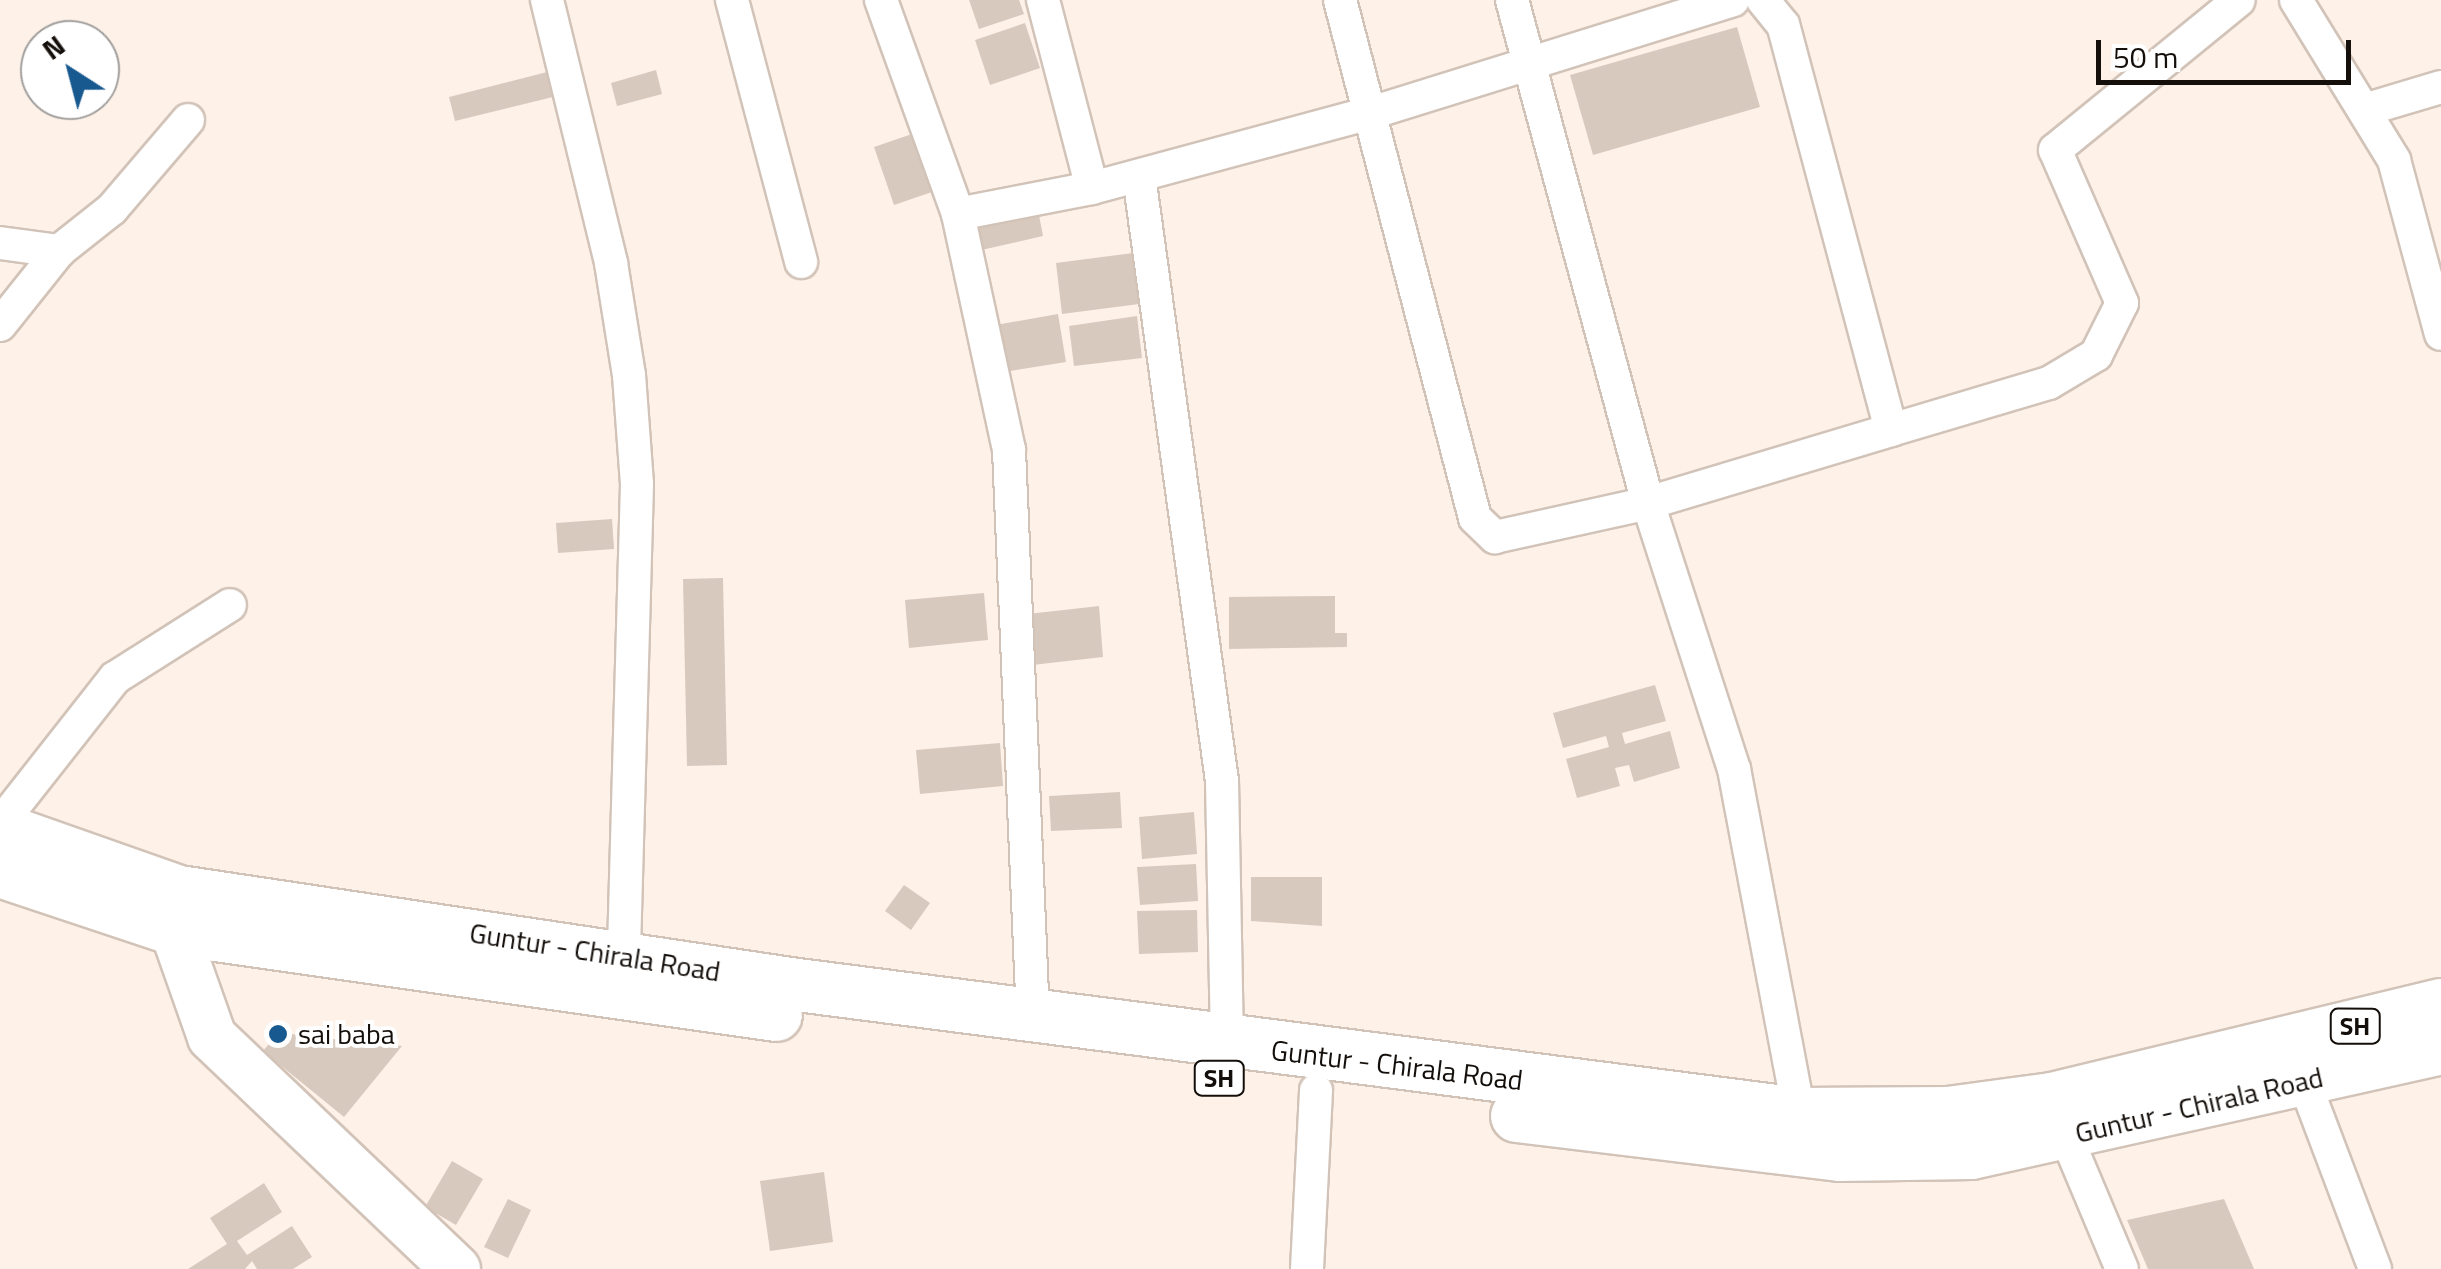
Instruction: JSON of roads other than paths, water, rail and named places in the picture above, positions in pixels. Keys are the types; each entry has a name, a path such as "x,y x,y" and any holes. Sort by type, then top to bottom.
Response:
{"main road":[{"name":"Guntur - Chirala Road","path":"0,827 176,910 624,954 1227,1044 1799,1114 1948,1113 2052,1099 2441,1005"},
{"name":"Guntur - Chirala Road","path":"0,871 176,910 1316,1090 1840,1155 1972,1152 2066,1136 2441,1048"}],"street":[{"path":"548,0 611,263 630,393 637,484 624,954"},
{"path":"732,0 801,262"},
{"path":"880,0 958,214 1009,450 1032,1017"},
{"path":"1043,0 1092,188"},
{"path":"1340,0 1374,112 1475,518 1495,537 1648,502 2048,383 2096,355 2122,302 2056,150 2240,0"},
{"path":"1512,0 1648,502 1734,770 1799,1114"},
{"path":"958,214 1092,188 1374,112 1733,0"},
{"path":"1763,0 1782,25 1891,430"},
{"path":"2296,0 2402,178 2441,334"},
{"path":"2364,110 2441,86"},
{"path":"0,325 60,251 112,209 188,120"},
{"path":"1139,176 1222,780 1227,1044"},
{"path":"0,243 60,251"},
{"path":"0,827 115,678 230,605"},
{"path":"176,910 205,1020 456,1269"},
{"path":"2304,1081 2375,1269"},
{"path":"1307,1269 1316,1090"},
{"path":"2066,1136 2122,1269"}],"place":[{"name":"sai baba","path":"278,1034"}]}
